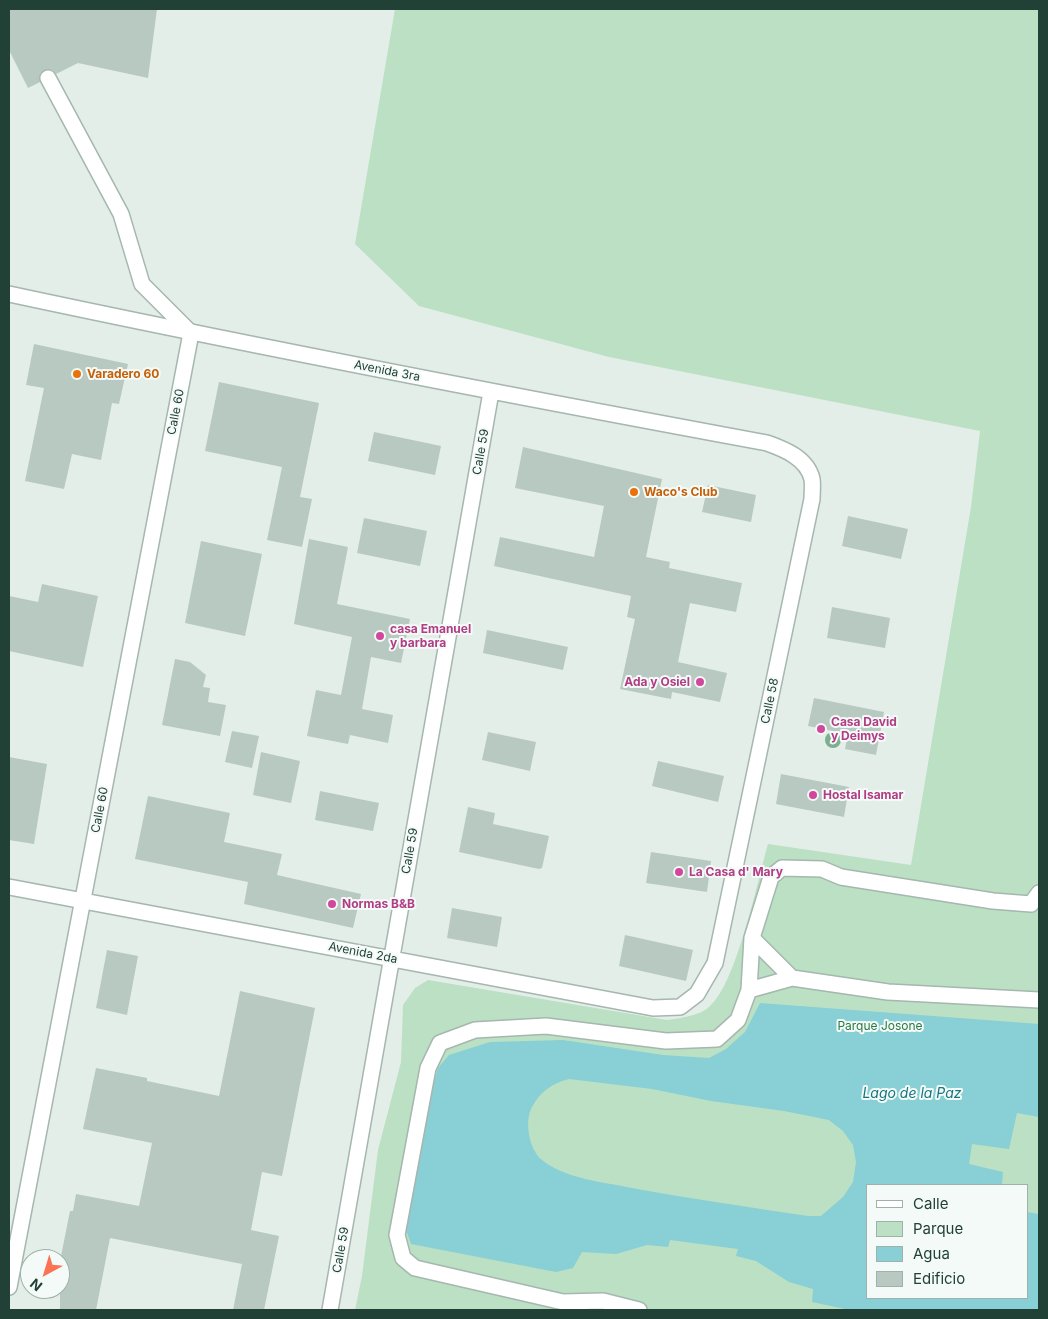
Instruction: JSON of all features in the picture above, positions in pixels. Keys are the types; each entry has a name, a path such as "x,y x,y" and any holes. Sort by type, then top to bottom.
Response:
{"street":[{"path":"48,78 121,214 142,284 191,333"},
{"name":"Avenida 3ra","path":"9,294 191,333 491,392 767,443"},
{"name":"Calle 60","path":"9,1287 191,333"},
{"name":"Calle 59","path":"330,1310 491,392"},
{"name":"Calle 58","path":"706,980 716,963 812,499 812,478 802,461 785,449 767,443"},
{"path":"639,1310 603,1301 563,1302 415,1268 403,1258 397,1235 428,1068 440,1043 475,1030 546,1026 666,1041 717,1038 738,1020 749,990 752,938 771,878 782,868 795,867 822,870 841,877 993,901 1031,904 1039,893"},
{"name":"Avenida 2da","path":"9,887 653,1008 680,1008 697,994 706,980"},
{"path":"752,938 792,978"},
{"path":"749,990 792,978 888,992 1039,1000"}],"green space":[{"name":"Parque Josone","path":"395,9 1039,9 1039,1310 355,1310 362,1276 378,1150 401,1062 403,1005 415,988 428,980 667,1020 690,1016 710,1006 720,994 729,976 745,930 768,844 911,865 971,507 980,431 609,357 419,306 355,244"}],"water":[{"name":"Lago de la Paz","path":"760,1003 1039,1024 1039,1117 1017,1113 1009,1149 972,1144 969,1164 1003,1172 1002,1184 866,1184 866,1299 1028,1299 1028,1212 1039,1214 1039,1310 850,1310 812,1302 813,1289 789,1282 756,1261 736,1256 738,1249 670,1240 668,1247 647,1245 616,1254 582,1252 573,1268 556,1272 411,1244 406,1230 423,1122 438,1068 449,1055 490,1042 563,1040 663,1055 709,1058 726,1049 745,1032","holes":["569,1079 652,1089 711,1101 784,1111 829,1120 843,1131 853,1145 856,1162 853,1182 843,1197 821,1216 808,1216 676,1196 573,1176 542,1160 534,1149 529,1135 528,1120 532,1107 539,1097 547,1089"]}],"building":[{"path":"9,9 157,9 148,78 78,63 56,74 52,70 44,70 40,74 40,82 28,88 9,50"},
{"path":"34,344 128,364 119,404 112,403 101,460 72,454 64,489 25,481 44,388 26,385"},
{"path":"219,382 319,403 300,497 312,499 302,547 267,540 282,467 205,451"},
{"path":"374,432 441,446 435,475 368,461"},
{"path":"523,447 662,479 646,557 670,562 669,568 742,583 736,612 690,603 678,662 727,673 720,702 672,692 671,699 620,689 635,619 627,617 631,596 494,566 500,537 594,557 604,506 515,488"},
{"path":"708,485 756,495 751,522 702,512"},
{"path":"848,516 908,529 901,559 842,546"},
{"path":"364,518 427,531 420,566 357,553"},
{"path":"309,539 348,547 337,604 410,619 401,663 371,657 362,709 393,715 388,743 350,735 348,744 307,736 316,690 341,695 352,637 294,624"},
{"path":"201,541 262,554 245,636 185,623"},
{"path":"42,584 98,596 83,667 9,651 9,596 38,602"},
{"path":"832,607 890,618 885,648 827,638"},
{"path":"487,630 568,647 563,670 483,653"},
{"path":"175,659 190,662 206,675 203,687 210,688 208,702 226,705 220,736 162,725"},
{"path":"814,698 884,712 876,755 845,749 848,734 808,726"},
{"path":"232,731 259,736 252,768 225,762"},
{"path":"488,732 536,742 530,771 482,760"},
{"path":"261,752 300,761 291,803 253,795"},
{"path":"9,757 47,764 34,844 9,840"},
{"path":"658,761 724,776 718,802 652,786"},
{"name":"Hostal Isamar","path":"781,774 849,787 844,817 776,804"},
{"path":"320,791 379,803 373,831 315,820"},
{"path":"148,796 230,813 224,842 282,854 277,875 361,894 353,928 244,904 248,882 135,859"},
{"path":"468,807 495,813 493,824 549,836 542,868 539,869 459,852"},
{"name":"La Casa d' Mary","path":"651,852 711,861 707,892 646,883"},
{"path":"452,908 502,917 497,947 447,938"},
{"path":"625,935 693,950 686,981 619,966"},
{"path":"107,950 138,956 127,1015 96,1008"},
{"path":"240,991 315,1008 282,1176 262,1172 251,1230 279,1236 264,1310 233,1310 242,1264 110,1238 96,1310 60,1310 60,1299 70,1299 70,1249 62,1249 70,1211 73,1211 76,1194 139,1206 152,1143 83,1129 96,1068 147,1078 147,1081 219,1096"}],"place":[{"name":"Varadero 60","path":"77,374"},
{"name":"Waco's Club","path":"634,492"},
{"name":"casa Emanuel y barbara","path":"380,636"},
{"name":"Ada y Osiel","path":"700,682"},
{"name":"Casa David y Deimys","path":"821,729"},
{"name":"Hostal Isamar","path":"813,795"},
{"name":"La Casa d' Mary","path":"679,872"},
{"name":"Normas B&B","path":"332,904"}]}
